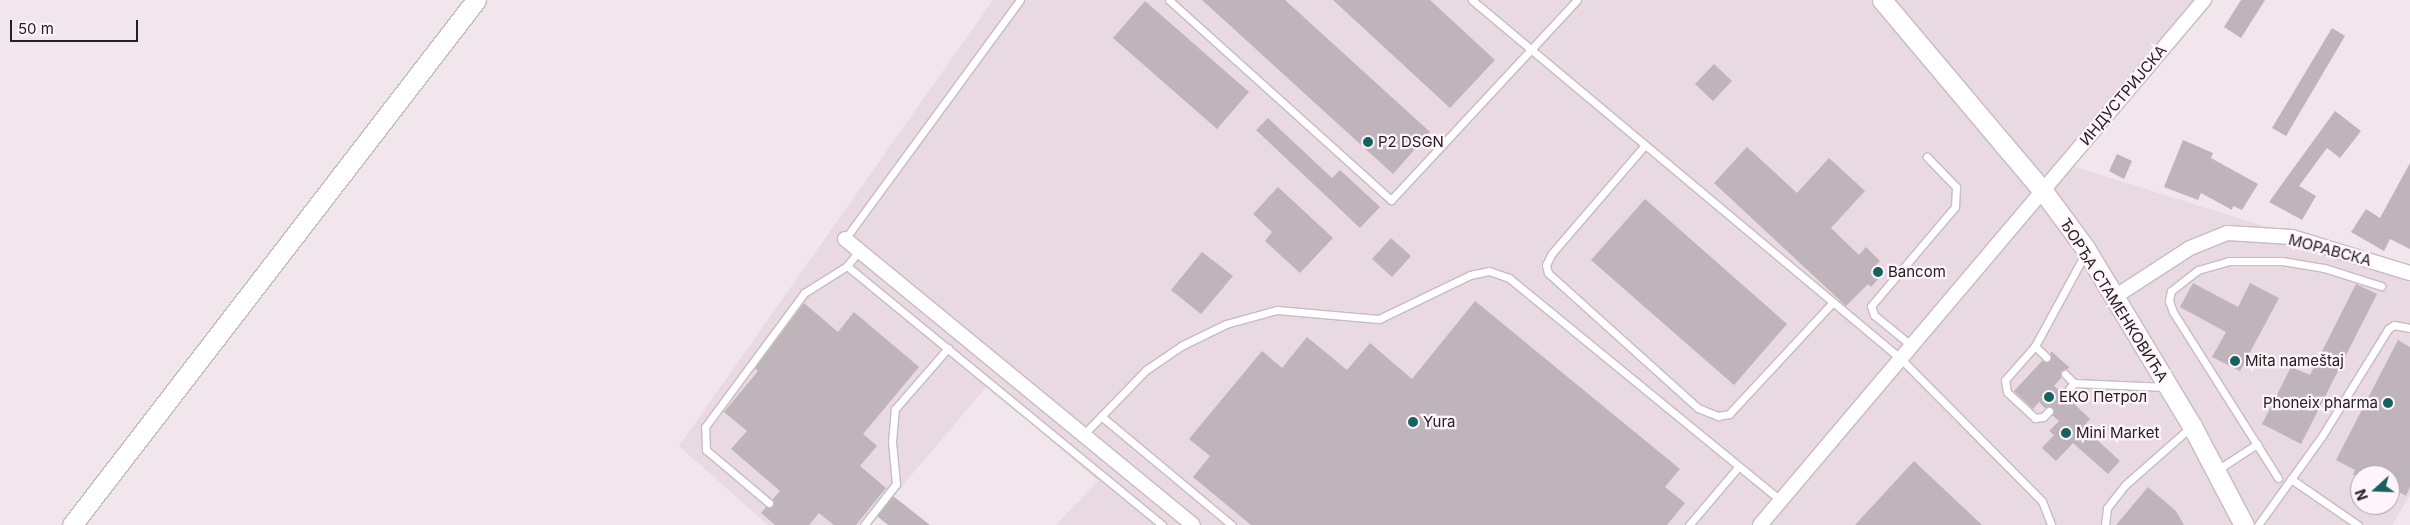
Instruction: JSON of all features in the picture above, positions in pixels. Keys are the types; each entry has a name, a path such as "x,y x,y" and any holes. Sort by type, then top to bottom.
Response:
{"main road":[{"path":"72,525 476,0"},
{"name":"ЂОРЂА СТАМЕНКОВИЋА","path":"1882,0 2043,191 2087,252 2116,296 2192,426 2244,525"}],"street":[{"name":"ИНДУСТРИЈСКА","path":"1760,525 2204,0"},
{"name":"МОРАВСКА","path":"2116,296 2190,248 2227,233 2292,237 2410,273"},
{"path":"845,239 1193,525"}],"lane":[{"path":"845,239 1020,0"},
{"path":"1170,0 1390,200 1577,0"},
{"path":"1472,0 1901,359 2042,501 2051,525"},
{"path":"1645,145 1552,253 1546,265 1548,273 1698,408 1718,416 1729,414 1832,303"},
{"path":"1912,346 1874,315 1871,306 1955,207 1956,187 1927,157"},
{"path":"769,504 706,450 705,427 804,293 847,266 859,251"},
{"path":"2049,412 2043,417 2035,418 2005,389 2005,380 2035,346 2087,252"},
{"path":"2278,478 2173,312 2169,301 2171,291 2198,270 2229,261 2282,260 2324,268 2381,286"},
{"path":"847,266 1162,525"},
{"path":"1083,436 1130,384 1163,358 1226,324 1277,310 1379,319 1470,275 1490,271 1509,278 1781,501"},
{"path":"2258,525 2291,479 2388,329 2394,325 2410,328"},
{"path":"2035,346 2046,357"},
{"path":"864,525 896,484 892,442 895,409 948,348"},
{"path":"2065,374 2074,383 2169,387"},
{"path":"2064,395 2074,383"},
{"path":"1101,416 1232,525"},
{"path":"2105,525 2107,508 2124,485 2192,426"},
{"path":"2216,471 2257,444"},
{"path":"1689,525 1739,466"},
{"path":"2291,479 2358,525"}],"shaded area":[{"path":"993,0 2204,0 2066,164 2410,272 2410,495 2400,512 2400,465 2350,465 2350,515 2398,515 2392,525 1056,525 1098,481 988,385 869,525 768,525 679,446"}],"building":[{"path":"1202,0 1285,0 1430,132 1393,174"},
{"path":"1333,0 1430,0 1495,60 1450,108"},
{"path":"2241,0 2265,0 2241,38 2224,27"},
{"path":"1145,1 1249,92 1217,129 1113,38"},
{"path":"2332,28 2345,36 2286,136 2272,128"},
{"path":"1714,64 1732,81 1713,101 1695,84"},
{"path":"2335,111 2361,131 2340,158 2327,148 2299,186 2316,196 2302,220 2269,202"},
{"path":"1268,118 1332,178 1340,170 1380,207 1360,228 1256,130"},
{"path":"2183,140 2213,153 2211,158 2258,184 2242,210 2233,206 2232,210 2201,193 2198,200 2164,187"},
{"path":"1747,147 1797,193 1829,158 1865,191 1831,228 1859,255 1866,247 1880,261 1876,265 1884,273 1871,287 1868,284 1846,306 1714,183"},
{"path":"2117,154 2132,161 2124,179 2109,171"},
{"path":"2410,163 2410,249 2390,239 2384,251 2351,232 2366,209 2380,218"},
{"path":"1278,187 1333,238 1300,273 1265,241 1272,232 1253,214"},
{"path":"1645,199 1787,324 1734,385 1591,260"},
{"path":"1391,238 1411,256 1392,277 1372,259"},
{"path":"1202,252 1233,276 1201,314 1171,290"},
{"path":"2193,283 2238,307 2250,283 2279,298 2240,371 2212,357 2226,332 2180,307"},
{"path":"2356,284 2377,294 2301,444 2262,424 2291,367 2310,375"},
{"name":"Yura","path":"1475,301 1680,469 1665,487 1685,503 1667,525 1251,525 1193,477 1210,456 1189,439 1262,351 1282,368 1307,337 1347,370 1370,343 1412,379"},
{"path":"804,303 838,332 854,312 919,367 863,434 877,446 860,466 886,488 856,525 834,525 819,513 809,525 775,525 761,513 766,507 773,507 773,499 780,491 731,449 747,431 724,412 758,371 755,368"},
{"name":"Phoneix pharma","path":"2398,340 2410,347 2410,487 2406,496 2400,493 2400,465 2350,465 2350,467 2336,460"},
{"path":"2051,351 2070,368 2061,371 2061,378 2054,386 2060,391 2059,397 2068,398 2090,419 2083,427 2120,461 2108,474 2073,443 2056,461 2042,448 2054,435 2049,431 2059,421 2052,415 2053,408 2045,408 2039,402 2033,409 2014,391 2042,361 2050,360"},
{"path":"1914,461 1982,525 1855,525"},
{"path":"2148,487 2176,511 2184,525 2116,525"},
{"path":"893,496 930,525 888,525 877,516"}],"place":[{"name":"P2 DSGN","path":"1368,142"},
{"name":"Bancom","path":"1878,272"},
{"name":"Mita nameštaj","path":"2235,361"},
{"name":"ЕКО Петрол","path":"2049,397"},
{"name":"Phoneix pharma","path":"2388,403"},
{"name":"Yura","path":"1413,422"},
{"name":"Mini Market","path":"2066,433"}]}
